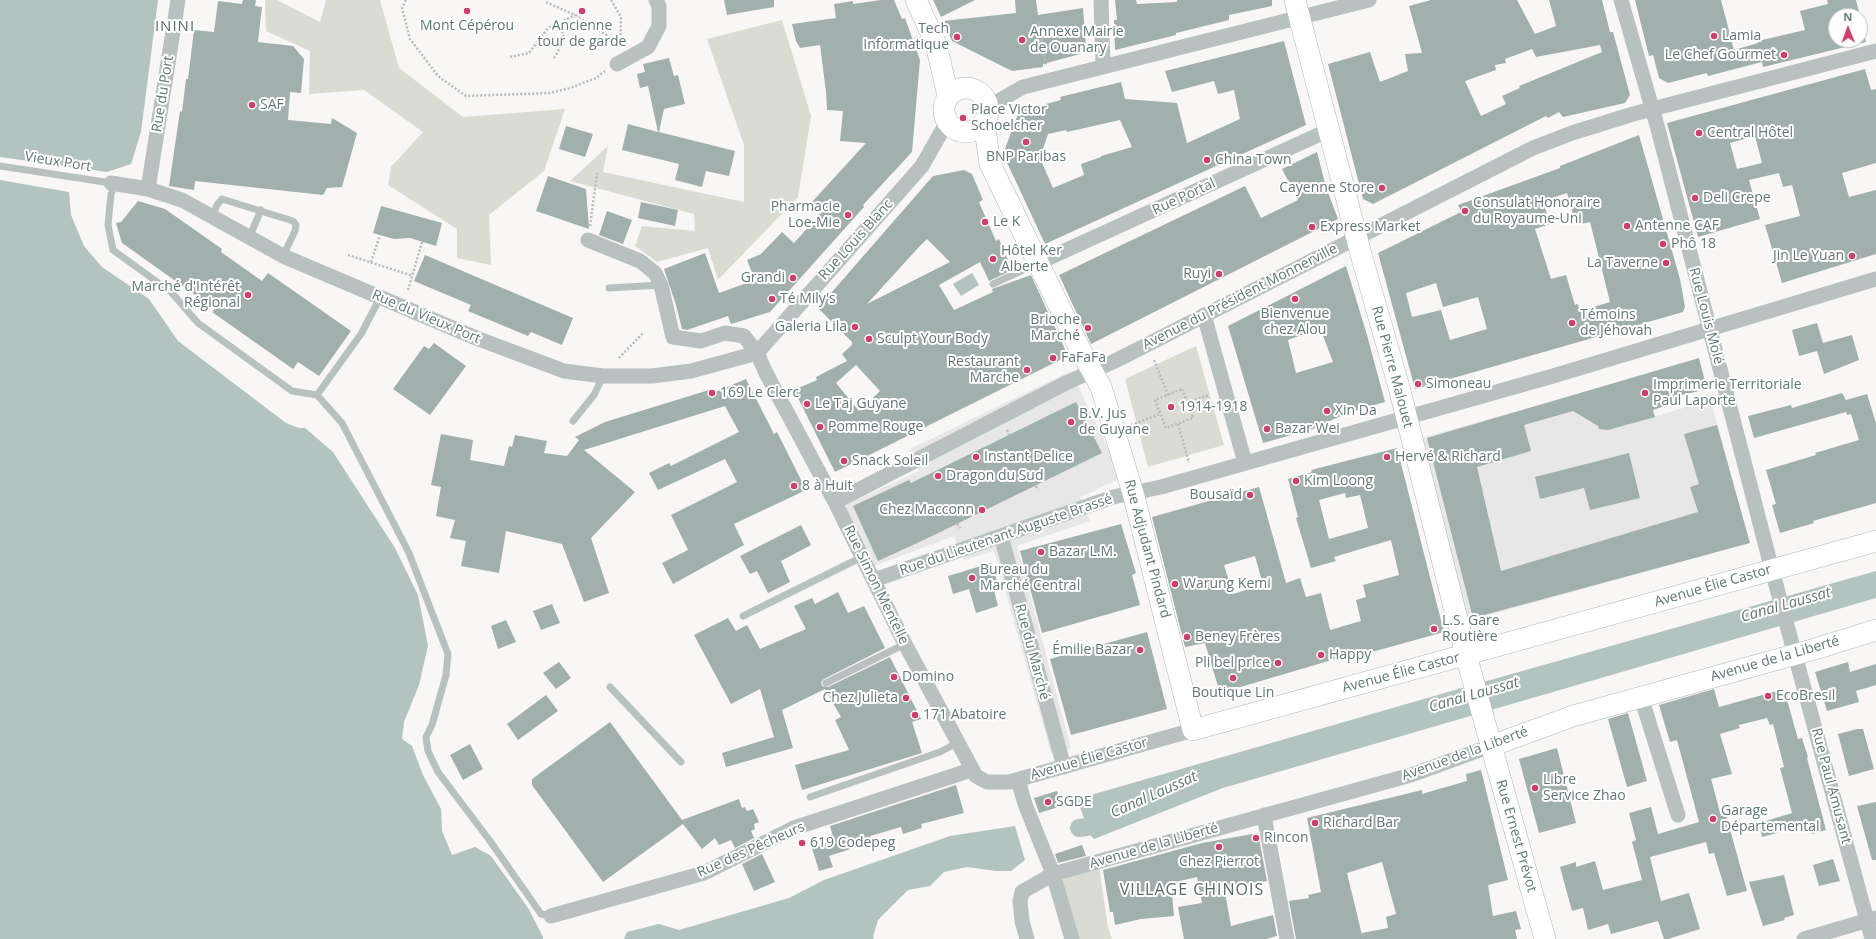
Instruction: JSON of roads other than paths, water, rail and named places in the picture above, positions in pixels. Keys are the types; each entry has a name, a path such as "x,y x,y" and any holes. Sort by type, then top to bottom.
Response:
{"street":[{"name":"Rue du Port","path":"148,189 178,0"},
{"path":"617,64 648,47 659,26 659,6 656,0"},
{"path":"916,0 936,44 948,96"},
{"path":"1101,0 1103,65"},
{"path":"986,114 987,101 980,92 969,87 957,89 948,96 943,106 947,122 955,130 966,132 976,130 986,114 1023,87 1297,8 1369,0"},
{"name":"Rue Louis Molé","path":"1621,0 1652,108 1774,579 1790,632"},
{"name":"Rue Pierre Malouet","path":"1297,8 1490,740"},
{"name":"Avenue du Président Monnerville","path":"835,502 1066,383 1204,316 1533,148 1572,133 1652,108 1876,51"},
{"name":"Rue Adjudant Pindard","path":"986,114 990,164 1101,388 1133,493 1193,730"},
{"name":"Rue Louis Blanc","path":"757,353 922,166 947,122"},
{"name":"Rue Portal","path":"1038,263 1329,130"},
{"name":"Rue du Vieux Port","path":"114,184 148,189 182,200 283,256 380,298 532,360 564,371 603,376 652,376 691,371 757,353"},
{"path":"588,240 640,261 655,273 661,285"},
{"name":"Rue du Lieutenant Auguste Brassé","path":"874,580 1113,497 1245,463 1876,280"},
{"name":"Rue Simon Mentelle","path":"661,285 673,337 700,341 725,333 744,336 757,353 769,380 863,557 904,644 971,770 979,778 987,782 1004,783 1018,780"},
{"path":"1204,316 1245,463"},
{"name":"Rue du Marché","path":"1001,536 1064,767"},
{"name":"Avenue Élie Castor","path":"1018,780 1193,730 1469,663 1774,579 1876,541"},
{"name":"Avenue de la Liberté","path":"1027,939 1020,908 1022,892 1053,874 1411,775 1490,740 1876,630"},
{"name":"Rue Paul Amusant","path":"1790,632 1872,919 1872,939"},
{"path":"1641,697 1651,722 1678,815"},
{"name":"Rue Ernest Prévot","path":"1490,740 1545,939"},
{"name":"Rue des Pêcheurs","path":"551,916 704,873 794,828 971,770"},
{"path":"1018,780 1025,804 1053,874 1072,939"},
{"path":"1264,815 1287,939"},
{"path":"1804,939 1872,919"}],"lane":[{"name":"Vieux Port","path":"0,166 114,184"},
{"path":"114,184 110,194 108,225 113,250 171,292 198,323 292,391 317,395 342,424 409,553 448,654 446,675 432,725 426,737 428,751 438,772 490,841 540,914 551,916"},
{"path":"212,217 217,204 222,199 293,221 296,225 292,239 283,256"},
{"path":"249,238 260,210"},
{"path":"993,284 1038,263"},
{"path":"609,288 661,285"},
{"path":"317,395 361,334 380,298"},
{"path":"573,421 594,395 603,376"},
{"path":"743,616 863,557"},
{"path":"826,682 904,644"},
{"path":"610,687 681,762"},
{"path":"810,796 940,752 957,743"}],"water":[{"path":"0,0 158,0 141,132 131,164 107,172 0,157"},
{"path":"0,180 69,192 71,215 84,246 102,267 149,299 178,341 286,423 299,428 305,428 333,452 395,548 418,595 428,646 419,685 404,722 402,739 412,746 423,775 441,809 442,831 452,855 475,847 491,856 528,908 543,939 0,939"},
{"path":"972,273 979,285 961,296 953,284"},
{"path":"1876,571 1876,598 1223,788 1094,839 1090,835 1077,799 1455,690"},
{"path":"1015,826 1025,860 1011,871 996,871 967,867 944,872 930,886 908,890 878,920 873,937 874,939 624,939 627,932 659,924 679,930 789,898 824,880 950,836"}],"waterway":[{"name":"Canal Laussat","path":"1079,828 1087,827 1108,816"}],"place":[{"name":"Mont Cépérou","path":"467,11"},
{"name":"Ancienne tour de garde","path":"582,11"},
{"name":"Lamia","path":"1714,36"},
{"name":"Tech Informatique","path":"957,37"},
{"name":"Annexe Mairie de Ouanary","path":"1022,40"},
{"name":"Le Chef Gourmet","path":"1784,55"},
{"name":"SAF","path":"252,105"},
{"name":"Place Victor Schoelcher","path":"963,118"},
{"name":"Central Hôtel","path":"1699,133"},
{"name":"BNP Paribas","path":"1026,142"},
{"name":"China Town","path":"1207,160"},
{"name":"Cayenne Store","path":"1382,188"},
{"name":"Deli Crepe","path":"1695,198"},
{"name":"Consulat Honoraire du Royaume-Uni","path":"1465,211"},
{"name":"Pharmacie Loe-Mie","path":"848,215"},
{"name":"Le K","path":"985,222"},
{"name":"Antenne CAF","path":"1627,226"},
{"name":"Express Market","path":"1312,227"},
{"name":"Phô 18","path":"1663,244"},
{"name":"Jin Le Yuan","path":"1852,256"},
{"name":"Hôtel Ker Alberte","path":"993,259"},
{"name":"La Taverne","path":"1666,263"},
{"name":"Ruyi","path":"1219,274"},
{"name":"Grandi","path":"793,278"},
{"name":"Marché d'Intérêt Régional","path":"248,295"},
{"name":"Té Mily's","path":"772,299"},
{"name":"Bienvenue chez Alou","path":"1295,299"},
{"name":"Témoins de Jéhovah","path":"1572,323"},
{"name":"Galeria Lila","path":"855,327"},
{"name":"Brioche Marché","path":"1088,328"},
{"name":"Sculpt Your Body","path":"869,339"},
{"name":"FaFaFa","path":"1053,358"},
{"name":"Restaurant Marche","path":"1027,370"},
{"name":"Simoneau","path":"1418,384"},
{"name":"169 Le Clerc","path":"712,393"},
{"name":"Imprimerie Territoriale Paul Laporte","path":"1645,393"},
{"name":"Le Taj Guyane","path":"807,404"},
{"name":"1914-1918","path":"1171,407"},
{"name":"Xin Da","path":"1327,411"},
{"name":"B.V. Jus de Guyane","path":"1071,422"},
{"name":"Pomme Rouge","path":"820,427"},
{"name":"Bazar Wei","path":"1267,429"},
{"name":"Instant Delice","path":"976,457"},
{"name":"Hervé & Richard","path":"1387,457"},
{"name":"Snack Soleil","path":"844,461"},
{"name":"Dragon du Sud","path":"938,476"},
{"name":"Kim Loong","path":"1296,481"},
{"name":"8 à Huit","path":"794,486"},
{"name":"Bousaïd","path":"1250,495"},
{"name":"Chez Macconn","path":"982,510"},
{"name":"Bazar L.M.","path":"1041,552"},
{"name":"Bureau du Marché Central","path":"972,578"},
{"name":"Warung Kemi","path":"1175,584"},
{"name":"L.S. Gare Routière","path":"1434,629"},
{"name":"Beney Frères","path":"1187,637"},
{"name":"Émilie Bazar","path":"1140,650"},
{"name":"Happy","path":"1321,655"},
{"name":"Pli bel price","path":"1278,663"},
{"name":"Domino","path":"894,677"},
{"name":"Boutique Lin","path":"1233,678"},
{"name":"EcoBresil","path":"1768,696"},
{"name":"Chez Julieta","path":"906,698"},
{"name":"171 Abatoire","path":"915,715"},
{"name":"Libre Service Zhao","path":"1535,788"},
{"name":"SGDE","path":"1048,802"},
{"name":"Garage Départemental","path":"1713,819"},
{"name":"Richard Bar","path":"1315,823"},
{"name":"Rincon","path":"1256,838"},
{"name":"619 Codepeg","path":"802,843"},
{"name":"Chez Pierrot","path":"1219,847"}],"district":[{"name":"ININI","path":"175,27"},
{"name":"VILLAGE CHINOIS","path":"1192,890"}]}
